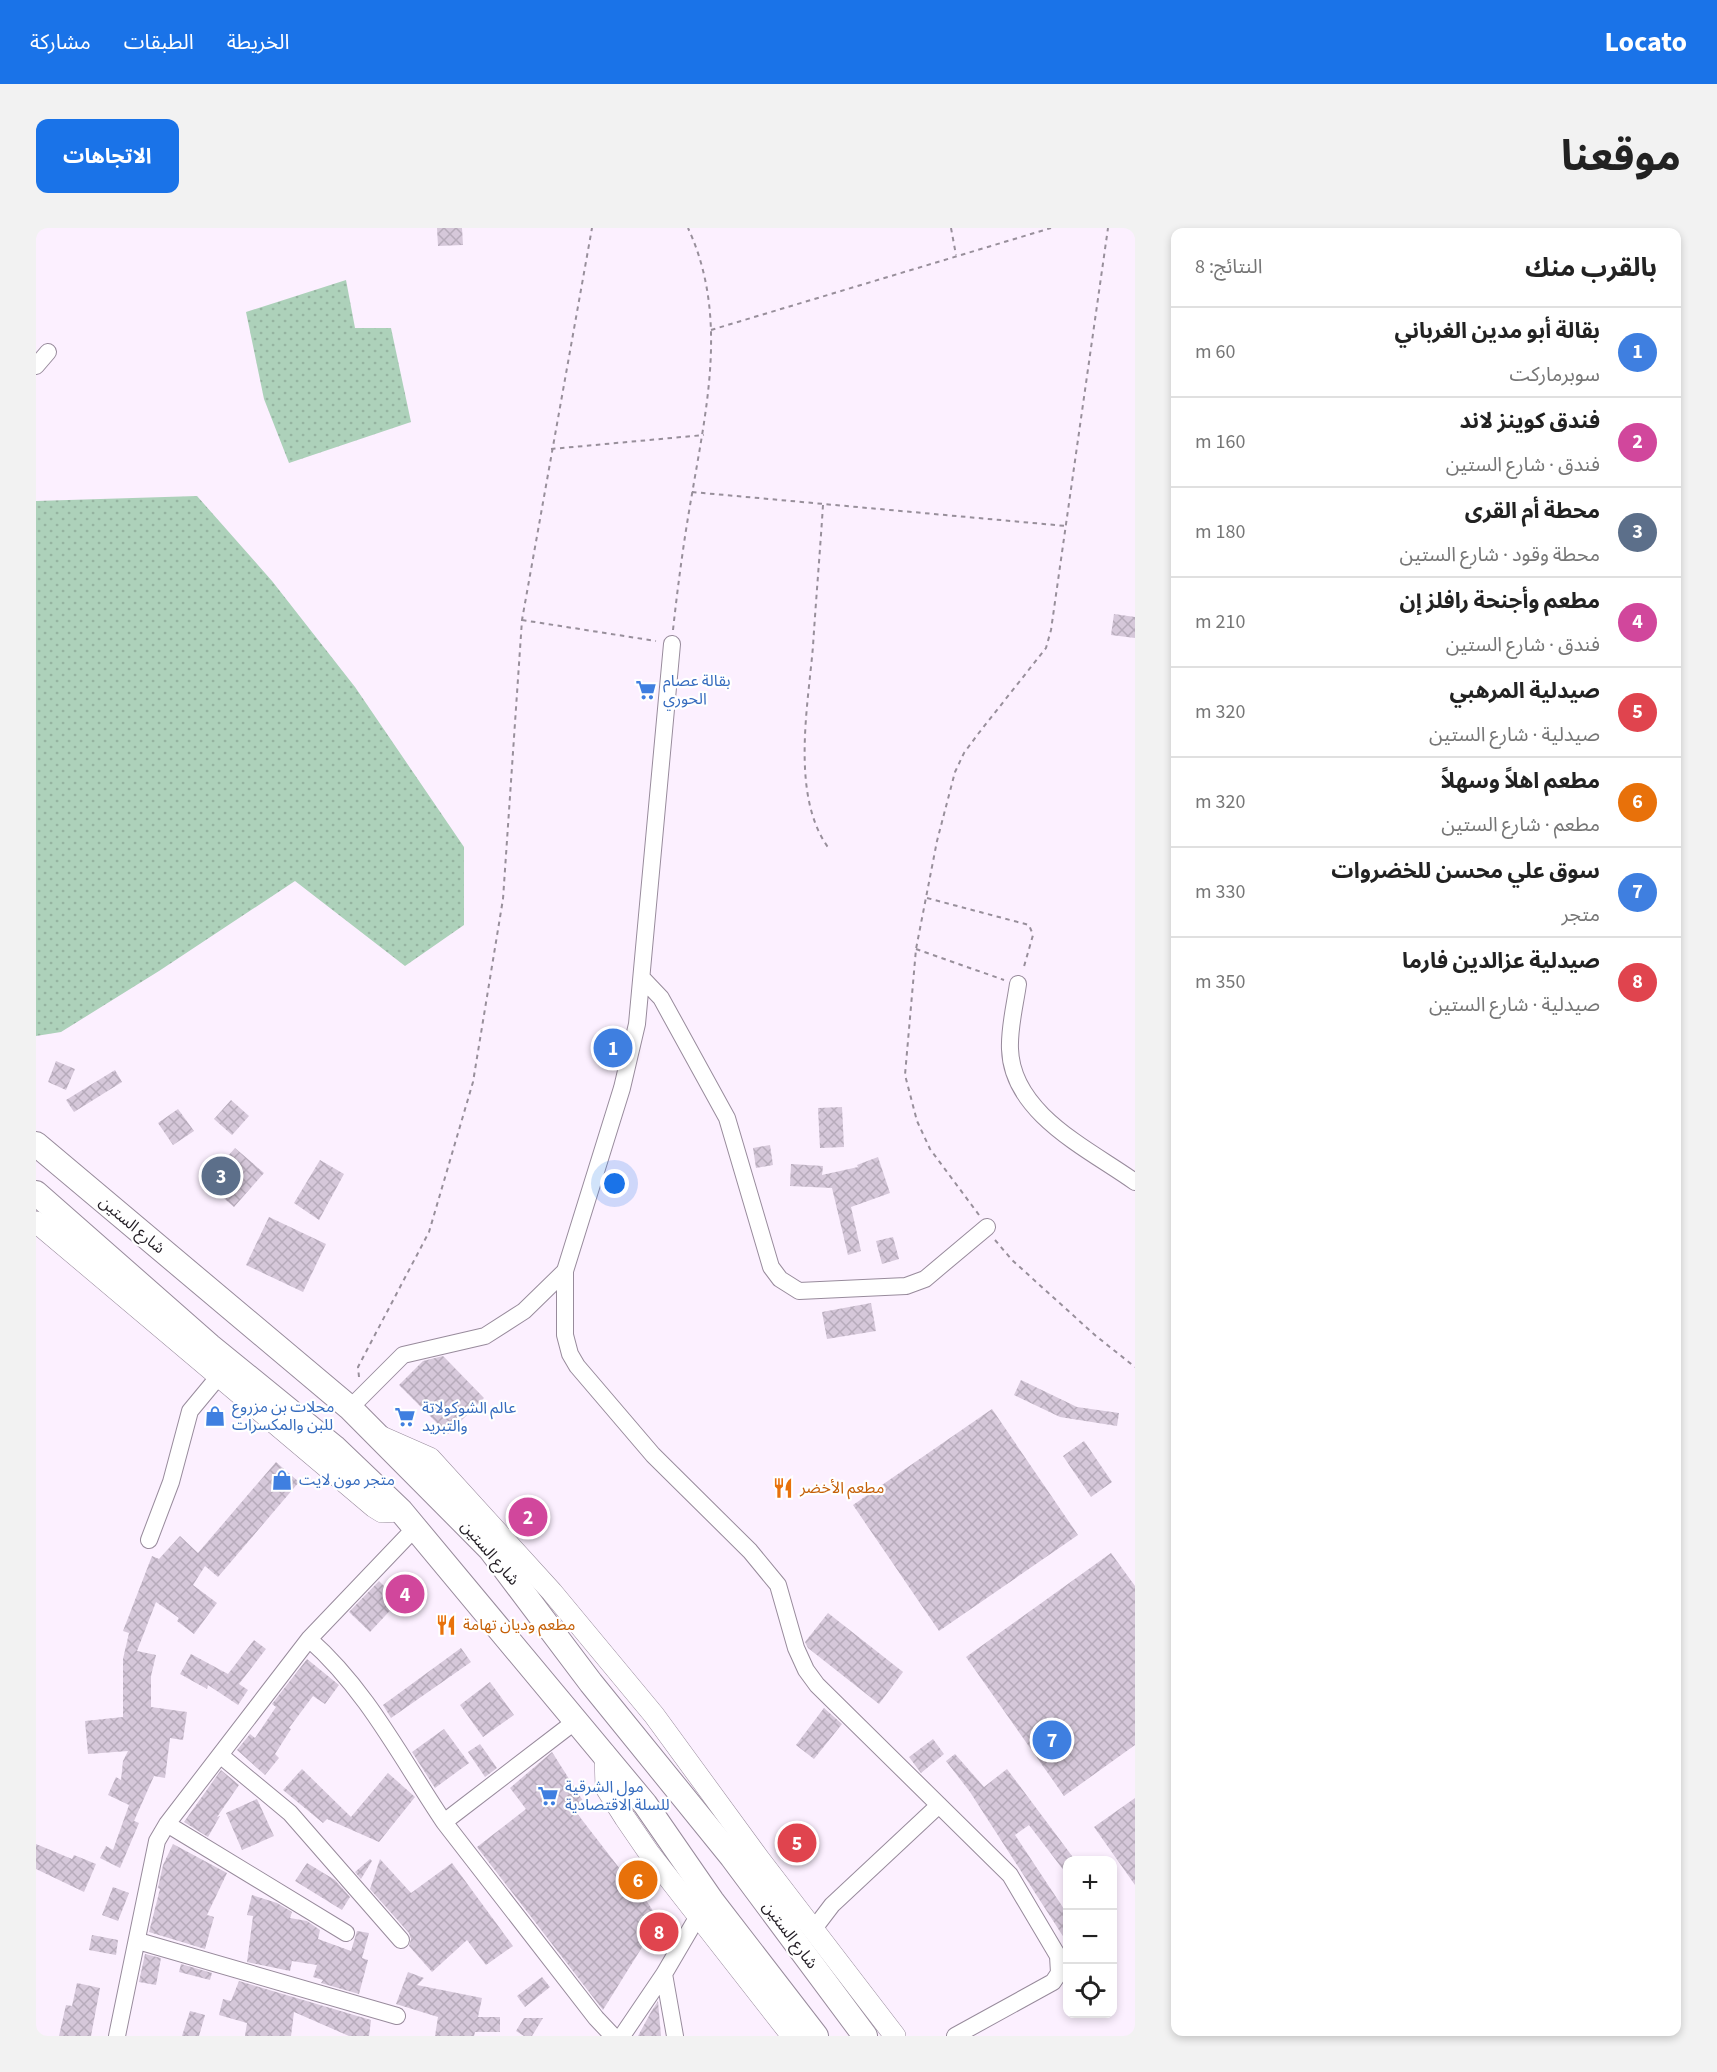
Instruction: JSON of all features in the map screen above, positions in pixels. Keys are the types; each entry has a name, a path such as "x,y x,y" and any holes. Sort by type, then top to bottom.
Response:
{"highway":[{"name":"شارع الستين","path":"36,1144 350,1408 490,1549 591,1683 741,1852 805,1938 865,2036"},
{"path":"36,1193 205,1352 334,1447 408,1519 645,1804 712,1901 816,2036"}],"main road":[{"path":"36,1222 205,1352 219,1376 374,1507 382,1512 408,1519"},
{"path":"604,1754 606,1788 649,1853 792,2036"},
{"path":"805,1938 896,2036"}],"street":[{"path":"36,366 48,352"},
{"path":"672,644 636,1024 622,1088 565,1271 566,1335 570,1354 577,1366 653,1455 750,1551 778,1585 796,1648 806,1670 817,1685 1010,1875 1058,1956 1060,1965 1053,1982 955,2036"},
{"path":"642,978 661,998 727,1118 771,1267 788,1286 810,1293 906,1286 926,1279 987,1227"},
{"path":"1018,984 1010,1050 1016,1076 1025,1094 1047,1120 1135,1182"},
{"path":"350,1408 403,1355 485,1336 524,1311 565,1271"},
{"path":"149,1540 171,1482 190,1411 219,1376"},
{"path":"117,2036 157,1841 167,1824 309,1639 408,1519"},
{"path":"309,1639 338,1664 373,1710 401,1758 444,1822 596,2018 613,2036"},
{"path":"444,1822 577,1720"},
{"path":"220,1755 290,1813 401,1940"},
{"path":"805,1938 832,1905 939,1805"},
{"path":"167,1824 346,1933"},
{"path":"622,2036 664,1974 698,1916"},
{"path":"138,1941 397,2016"},
{"path":"664,1974 675,2036"}],"path":[{"path":"367,1391 358,1375 358,1367 429,1232 473,1082 503,899 522,620 592,228"},
{"path":"522,620 672,644 692,492 704,435 711,374 711,330 700,258 688,228"},
{"path":"951,228 957,256"},
{"path":"711,330 1051,228"},
{"path":"1108,228 1055,609 1046,648 964,753 950,790 916,949 905,1075 917,1121 930,1149 1012,1260 1096,1336 1135,1367"},
{"path":"551,449 704,435"},
{"path":"692,492 1066,526"},
{"path":"823,505 805,752 811,813 818,834 830,850"},
{"path":"916,949 1018,984 1033,935 1029,926 926,898"}],"green space":[{"path":"346,280 355,328 391,328 411,422 289,463 264,399 246,312"},
{"path":"197,496 272,581 355,687 464,847 464,925 405,966 295,881 159,971 61,1032 36,1036 36,501"}],"building":[{"path":"437,228 462,228 463,245 438,246"},
{"path":"1114,614 1135,617 1135,638 1111,635"},
{"path":"56,1061 75,1069 66,1090 48,1082"},
{"path":"115,1070 122,1082 74,1112 66,1100"},
{"path":"231,1100 249,1116 232,1135 214,1119"},
{"path":"842,1107 844,1147 820,1148 818,1108"},
{"path":"178,1109 194,1131 173,1145 158,1123"},
{"path":"770,1145 773,1165 756,1168 753,1148"},
{"path":"235,1148 264,1173 234,1207 205,1182"},
{"path":"878,1157 890,1193 851,1207 861,1251 848,1255 832,1188 790,1186 791,1164 823,1166 822,1175 858,1167 857,1165"},
{"path":"320,1160 344,1174 319,1220 294,1203"},
{"path":"269,1217 326,1244 303,1292 246,1265"},
{"path":"893,1237 899,1259 882,1264 876,1241"},
{"path":"871,1303 876,1331 827,1339 822,1312"},
{"path":"443,1356 484,1398 448,1434 399,1385 423,1361"},
{"path":"1021,1380 1077,1407 1119,1413 1117,1426 1060,1417 1014,1395"},
{"path":"992,1409 1078,1535 939,1631 853,1505"},
{"path":"1084,1441 1112,1482 1091,1497 1063,1456"},
{"path":"276,1462 299,1482 218,1577 205,1566 193,1585 217,1603 194,1634 177,1621 179,1618 156,1602 137,1651 156,1655 151,1676 151,1707 187,1712 183,1740 170,1738 165,1778 154,1776 134,1821 139,1823 120,1868 100,1858 106,1846 113,1850 129,1805 108,1795 116,1777 121,1780 123,1761 128,1751 88,1754 85,1721 123,1717 123,1659 129,1633 123,1631 152,1556 159,1559 180,1536 198,1553"},
{"path":"1111,1553 1135,1586 1135,1745 1064,1796 966,1657"},
{"path":"379,1581 399,1601 370,1632 349,1612"},
{"path":"828,1613 903,1672 879,1704 808,1648 805,1642"},
{"path":"254,1640 266,1649 239,1684 248,1690 238,1705 208,1685 207,1689 180,1674 191,1654 228,1674"},
{"path":"461,1648 471,1662 391,1718 383,1705"},
{"path":"307,1659 339,1685 325,1704 313,1696 289,1728 291,1729 275,1754 279,1758 265,1775 237,1750 250,1734 255,1738 276,1707 272,1704"},
{"path":"490,1682 514,1715 483,1737 460,1705"},
{"path":"824,1708 842,1724 814,1759 796,1745"},
{"path":"444,1729 469,1763 435,1788 412,1752"},
{"path":"933,1739 944,1754 921,1773 909,1757"},
{"path":"480,1744 497,1768 485,1777 468,1752"},
{"path":"552,1752 585,1804 576,1812 640,1895 642,1894 659,1920 603,2010 477,1847 526,1809 510,1788"},
{"path":"955,1754 984,1787 1007,1769 1072,1856 1063,1856 1063,1869 1029,1825 1015,1835 1063,1907 1063,1936 970,1792 946,1761"},
{"path":"302,1769 351,1817 388,1773 415,1797 379,1842 327,1819 323,1823 283,1790"},
{"path":"221,1770 239,1785 217,1817 220,1816 208,1837 184,1822"},
{"path":"1135,1798 1135,1885 1117,1860 1117,1856 1114,1856 1094,1827"},
{"path":"257,1799 274,1836 242,1850 226,1813"},
{"path":"36,1844 72,1859 74,1855 96,1864 84,1892 36,1869"},
{"path":"173,1844 227,1873 207,1915 214,1917 205,1949 149,1932 160,1889 158,1888 163,1865"},
{"path":"370,1859 372,1861 361,1879 355,1872"},
{"path":"380,1859 411,1893 452,1863 513,1946 486,1965 467,1940 432,1972 409,1946 411,1939 409,1933 370,1889"},
{"path":"307,1863 335,1880 350,1897 342,1910 295,1881"},
{"path":"113,1887 129,1893 118,1921 102,1915"},
{"path":"252,1895 277,1903 292,1912 290,1918 307,1921 320,1930 318,1939 351,1951 357,1931 369,1933 362,1958 368,1960 359,1994 321,1983 323,1980 313,1977 317,1965 292,1961 290,1971 247,1962 253,1916 247,1915"},
{"path":"92,1935 118,1940 116,1955 89,1950"},
{"path":"145,1954 161,1958 156,1985 139,1982"},
{"path":"181,1964 212,1973 210,1980 179,1972"},
{"path":"408,1972 424,1978 417,1985 482,1998 478,2017 500,2017 500,2032 475,2032 474,2036 435,2036 438,2017 396,2004"},
{"path":"542,1977 550,1987 525,2007 517,1996"},
{"path":"239,1981 371,2020 369,2036 349,2036 294,2012 291,2036 245,2036 247,2023 219,2015 223,1999 231,2001"},
{"path":"77,1983 100,1988 91,2036 59,2036 66,2005 72,2006"},
{"path":"658,2001 661,2036 638,2036 651,2012"},
{"path":"190,2011 205,2015 199,2036 182,2036"},
{"path":"524,2018 543,2018 532,2036 524,2036 516,2031"}],"place":[{"name":"بقالة عصام الحوري","path":"646,690"},
{"name":"بقالة أبو مدين الغرباني","path":"613,1048"},
{"name":"محطة أم القرى","path":"221,1176"},
{"name":"محلات بن مزروع للبن والمكسرات","path":"215,1416"},
{"name":"عالم الشوكولاتة والتبريد","path":"405,1417"},
{"name":"متجر مون لايت","path":"282,1480"},
{"name":"مطعم الأخضر","path":"783,1488"},
{"name":"فندق كوينز لاند","path":"528,1517"},
{"name":"مطعم وأجنحة رافلز إن","path":"405,1594"},
{"name":"مطعم وديان تهامة","path":"446,1625"},
{"name":"سوق علي محسن للخضروات","path":"1052,1740"},
{"name":"مول الشرقية للسلة الاقتصادية","path":"548,1796"},
{"name":"صيدلية المرهبي","path":"797,1843"},
{"name":"مطعم اهلاً وسهلاً","path":"638,1880"},
{"name":"صيدلية عزالدين فارما","path":"659,1932"}]}
